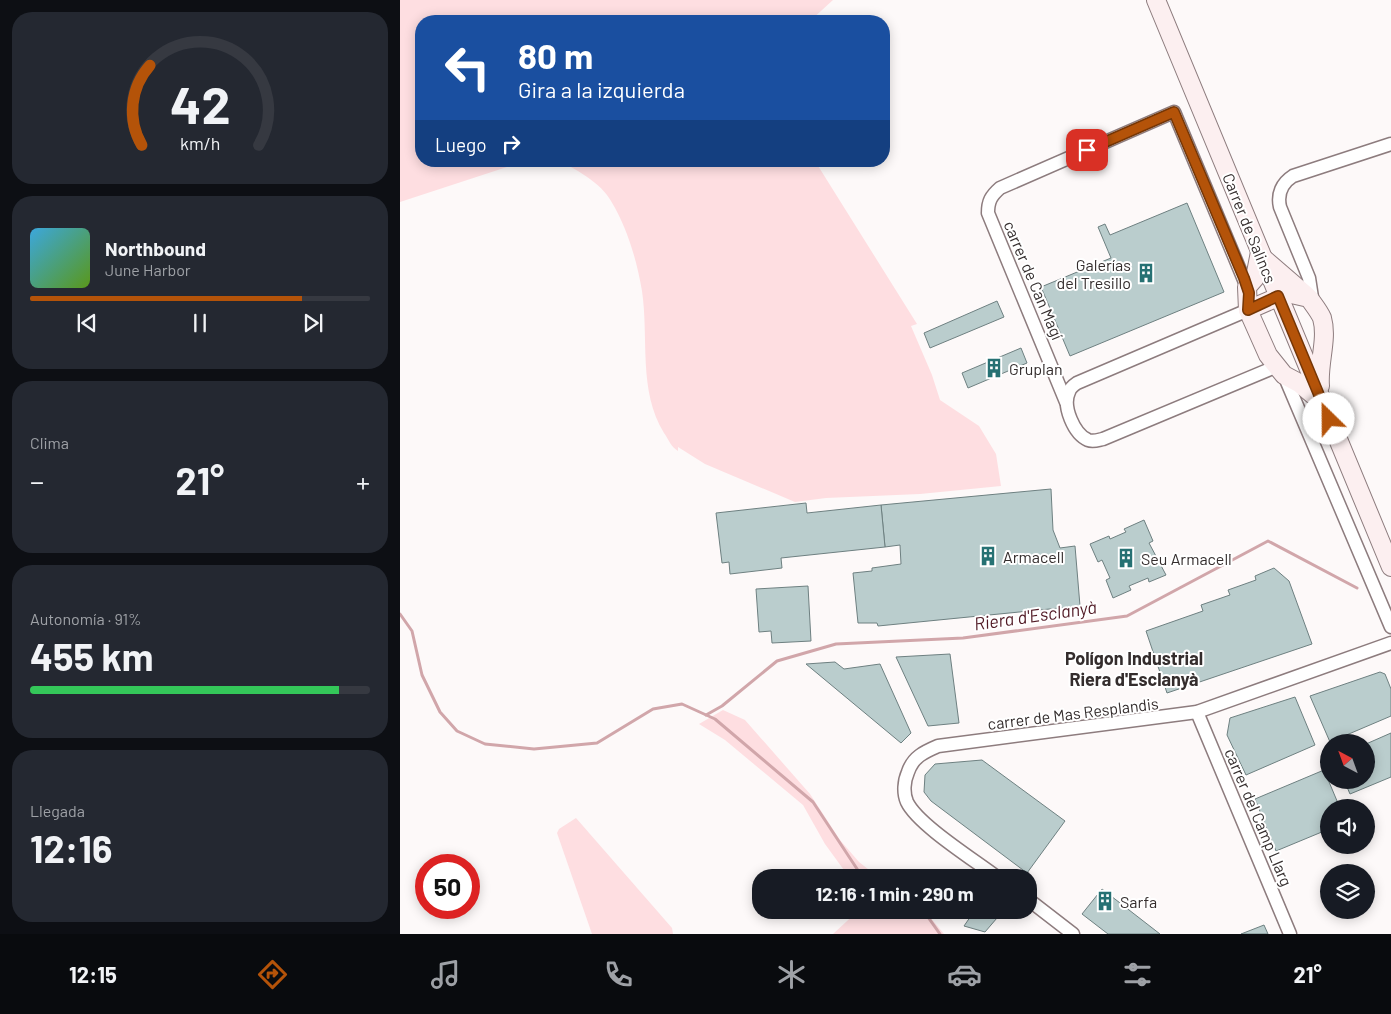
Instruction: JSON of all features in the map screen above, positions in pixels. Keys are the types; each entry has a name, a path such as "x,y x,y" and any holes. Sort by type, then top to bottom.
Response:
{"main road":[{"name":"Carrer de Salincs","path":"1156,0 1391,567"},
{"path":"1261,255 1311,302 1321,317 1324,334 1319,363 1323,404 1299,383 1279,371 1248,310 1247,287 1255,278 1261,255"},
{"path":"1248,310 1287,293 1311,302"},
{"path":"1279,371 1324,334"}],"street":[{"name":"Carrer de Salincs","path":"1174,112 1247,287"},
{"name":"carrer de Can Magí","path":"1174,112 1000,188 992,195 988,204 988,213 994,231 1054,369 1079,432 1087,440 1094,442 1279,371"},
{"path":"1311,302 1309,278 1280,207 1278,199 1281,189 1286,180 1293,176 1391,144"},
{"path":"1066,402 1069,391 1081,380 1248,310"},
{"path":"1054,369 1064,379 1081,380"},
{"path":"1279,371 1391,627"},
{"name":"carrer de Mas Resplandis","path":"986,869 924,822 907,802 905,780 914,760 921,754 938,746 1197,712 1391,643"},
{"name":"carrer del Camp Llarg","path":"1197,712 1290,934"},
{"path":"1037,906 1073,934"}],"shaded area":[{"path":"400,0 833,0 817,15 415,15 415,167 507,167 400,202"},
{"path":"571,167 819,167 917,324 911,326 932,375 940,400 979,426 996,454 1001,486 920,494 826,498 795,502 705,464 678,447 678,451 664,433 656,417 647,382 642,291 627,233 611,201 601,188"},
{"path":"723,710 745,720 810,794 840,840 859,862 868,869 843,869 825,844 803,805 725,740 699,724"},
{"path":"576,818 672,928 673,934 592,934 557,833 559,829"},
{"path":"849,919 932,919 944,934 833,934"}],"building":[{"name":"Galerías del Tresillo","path":"1187,203 1224,292 1070,356 1041,287 1111,258 1098,227 1105,224 1110,235"},
{"path":"997,301 1004,317 930,348 924,333"},
{"name":"Gruplan","path":"1021,348 1027,363 968,388 962,373"},
{"name":"Armacell","path":"1051,489 1053,530 1060,548 1075,546 1080,606 878,626 877,623 858,623 853,573 872,571 872,568 901,564 900,545 885,547 881,505"},
{"path":"806,503 807,513 881,505 885,547 781,558 782,568 730,574 729,562 722,563 716,513"},
{"name":"Seu Armacell","path":"1144,520 1153,541 1149,543 1166,575 1149,582 1148,578 1129,586 1131,590 1113,598 1106,580 1110,578 1102,560 1098,562 1090,544 1109,536 1110,539 1126,532 1124,529"},
{"path":"1274,568 1289,581 1312,644 1167,693 1146,631 1203,611 1201,605 1230,595 1228,590 1256,580 1255,576"},
{"path":"808,586 811,641 772,643 771,631 759,632 756,589"},
{"path":"950,654 959,723 928,726 896,657"},
{"path":"835,662 844,669 880,664 911,733 901,743 806,664"},
{"path":"1380,672 1385,674 1391,689 1391,716 1349,734 1327,734 1310,696"},
{"path":"1295,697 1315,745 1246,775 1227,735 1230,718"},
{"path":"1391,733 1391,777 1375,784 1375,740"},
{"path":"982,760 1065,821 1030,869 1022,869 931,801 924,792 925,775 935,764"},
{"path":"1320,772 1320,789 1332,789 1336,799 1320,799 1320,833 1276,851 1255,799"},
{"path":"1348,789 1362,789 1350,794"},
{"name":"Sarfa","path":"1102,889 1160,934 1108,934 1082,914"},
{"path":"969,919 996,919 985,932 964,926"},
{"path":"1264,925 1268,934 1241,934"}],"waterway":[{"name":"Riera d'Esclanyà","path":"706,715 722,706 777,661 836,644 963,638 1127,616 1268,541 1357,588"},
{"path":"400,614 412,631 422,675 440,712 457,731 485,744 534,749 597,743 653,709 682,704 715,719 813,802 857,869"},
{"path":"929,919 940,934"}],"place":[{"name":"Galerías del Tresillo","path":"1146,273"},
{"name":"Gruplan","path":"994,368"},
{"name":"Armacell","path":"988,556"},
{"name":"Seu Armacell","path":"1126,558"},
{"name":"Sarfa","path":"1105,901"}],"district":[{"name":"Polígon Industrial Riera d'Esclanyà","path":"1134,668"}],"route":[{"path":"1087,150 1174,112 1244,278 1249,293 1248,310 1278,296 1329,419"}]}
